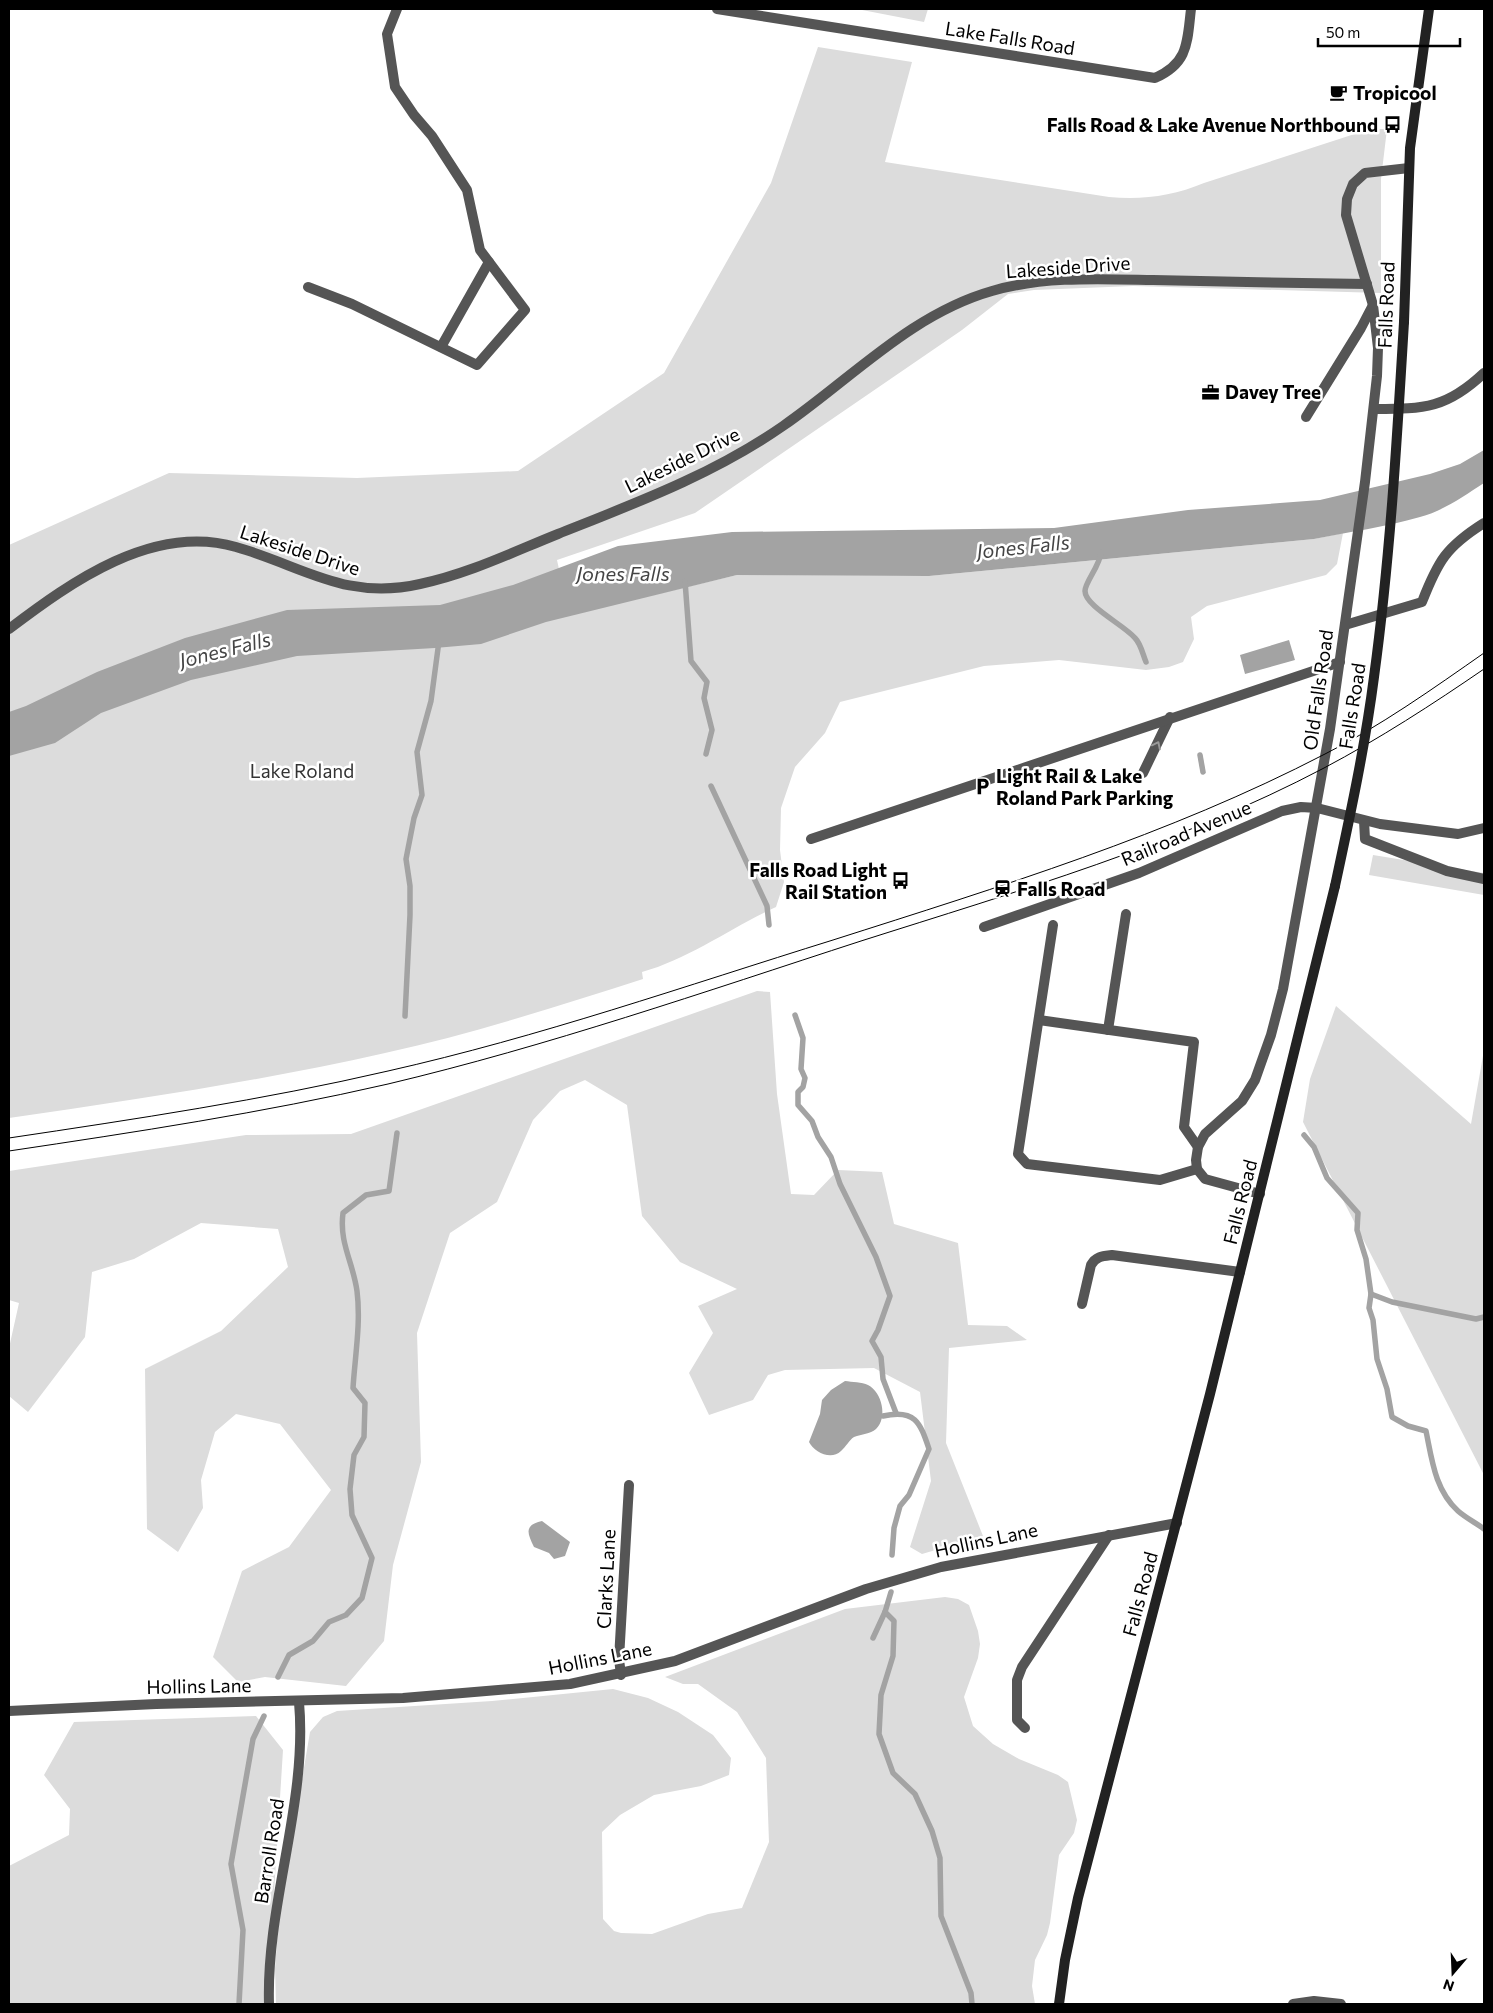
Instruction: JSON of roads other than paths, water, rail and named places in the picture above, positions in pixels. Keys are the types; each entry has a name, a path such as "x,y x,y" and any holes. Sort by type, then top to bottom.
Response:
{"main road":[{"name":"Falls Road","path":"1059,2004 1065,1960 1078,1898 1177,1523 1260,1194 1335,886 1359,770 1384,604 1397,448 1404,322 1409,168 1429,9"}],"street":[{"path":"308,287 352,304 477,365 525,310 480,250 467,190 432,136 414,115 395,87 387,34 397,9"},
{"name":"Lake Falls Road","path":"717,9 1155,78 1170,71 1181,59 1187,44 1191,9"},
{"name":"Old Falls Road","path":"1198,1148 1205,1134 1242,1101 1255,1080 1263,1059 1283,989 1318,808 1375,409 1378,348 1367,284 1346,215 1346,199 1353,184 1365,173 1409,168"},
{"path":"440,347 489,262"},
{"name":"Lakeside Drive","path":"9,629 74,584 112,564 138,552 179,543 208,542 234,546 314,577 361,588 400,588 474,568 660,493 730,459 785,425 919,324 954,306 995,290 1034,284 1092,280 1367,284"},
{"path":"1306,417 1361,328 1372,305"},
{"path":"1375,409 1430,407 1456,396 1484,372"},
{"path":"1345,625 1422,602 1433,575 1449,548 1484,523"},
{"path":"811,839 1170,717 1340,662"},
{"path":"1143,772 1170,717"},
{"name":"Railroad Avenue","path":"984,927 1139,873 1282,811 1301,807 1318,808 1364,821 1458,834 1484,828"},
{"path":"1364,821 1365,840 1447,871 1484,879"},
{"path":"1108,1030 1126,914"},
{"path":"1053,925 1040,1020 1018,1154 1027,1164 1160,1180 1197,1169"},
{"path":"1040,1020 1194,1042 1184,1127 1198,1148 1197,1169 1210,1182 1260,1194"},
{"path":"1082,1304 1091,1265 1094,1259 1102,1256 1139,1258 1240,1272"},
{"name":"Clarks Lane","path":"621,1675 619,1658 629,1485"},
{"name":"Hollins Lane","path":"9,1711 156,1704 403,1698 570,1684 621,1675 675,1661 712,1649 830,1602 905,1576 1012,1552 1177,1523"},
{"path":"1025,1728 1018,1720 1017,1680 1022,1667 1109,1535"},
{"name":"Barroll Road","path":"270,2004 269,1982 273,1947 296,1786 301,1727 299,1702"},
{"path":"1293,2004 1314,2001 1341,2004"}],"water":[{"name":"Jones Falls","path":"1484,450 1484,483 1437,511 1380,527 1314,539 929,576 737,575 546,622 481,644 297,656 191,680 101,713 55,743 9,756 9,712 26,706 97,672 185,638 287,610 440,605 513,585 618,546 732,532 1054,528 1188,510 1320,500 1430,474 1460,464"},
{"path":"1289,640 1295,660 1245,674 1240,655"},
{"path":"845,1381 863,1383 873,1388 880,1399 882,1418 874,1431 854,1437 837,1454 823,1454 811,1446 809,1442 820,1414 822,1400 831,1390"},
{"path":"542,1521 570,1542 565,1556 554,1559 549,1553 534,1547 529,1530 532,1525"}],"waterway":[{"path":"1101,552 1098,563 1087,583 1085,591 1087,597 1091,603 1137,640 1146,662"},
{"path":"685,581 691,661 707,682 704,698 712,730 706,754"},
{"path":"405,1016 410,915 410,886 406,859 414,818 422,795 417,752 431,701 439,641"},
{"path":"1200,755 1203,772"},
{"path":"711,786 767,906 769,925"},
{"path":"795,1015 803,1038 801,1069 805,1078 803,1087 798,1092 798,1105 812,1121 818,1137 831,1157 840,1184 876,1257 890,1296 872,1341 881,1357 883,1379 896,1413"},
{"path":"278,1677 289,1655 313,1641 329,1622 346,1615 362,1598 372,1558 352,1515 350,1489 354,1455 364,1437 365,1403 353,1388 358,1303 342,1224 343,1213 366,1195 389,1191 397,1133"},
{"path":"1304,1135 1314,1147 1327,1178 1358,1213 1357,1230 1366,1259 1371,1294 1369,1308 1373,1320 1377,1359 1387,1389 1392,1417 1408,1426 1426,1431 1433,1464 1444,1494 1458,1511 1484,1529"},
{"path":"1371,1294 1392,1302 1476,1319 1484,1317"},
{"path":"883,1416 902,1414 915,1420 923,1431 929,1449 909,1495 900,1506 894,1528 892,1555"},
{"path":"873,1638 885,1612 891,1592"},
{"path":"885,1612 894,1621 893,1656 881,1695 879,1734 893,1773 915,1794 932,1831 940,1858 941,1916 971,1993 972,2004"},
{"path":"239,2004 243,1930 231,1864 253,1739 264,1716"}],"tram line":[{"path":"9,1138 247,1100 388,1071 500,1043 612,1010 958,900 1083,858 1206,810 1266,783 1366,732 1484,653"},
{"path":"9,1151 246,1113 388,1084 448,1069 567,1036 1037,885 1155,843 1269,795 1365,745 1484,669"}],"place":[{"name":"Tropicool","path":"1339,93"},
{"name":"Falls Road & Lake Avenue Northbound","path":"1392,125"},
{"name":"Davey Tree","path":"1211,392"},
{"name":"Light Rail & Lake Roland Park Parking","path":"982,787"},
{"name":"Falls Road Light Rail Station","path":"901,881"},
{"name":"Falls Road","path":"1003,889"}],"park label":[{"name":"Lake Roland","path":"302,771"}]}
